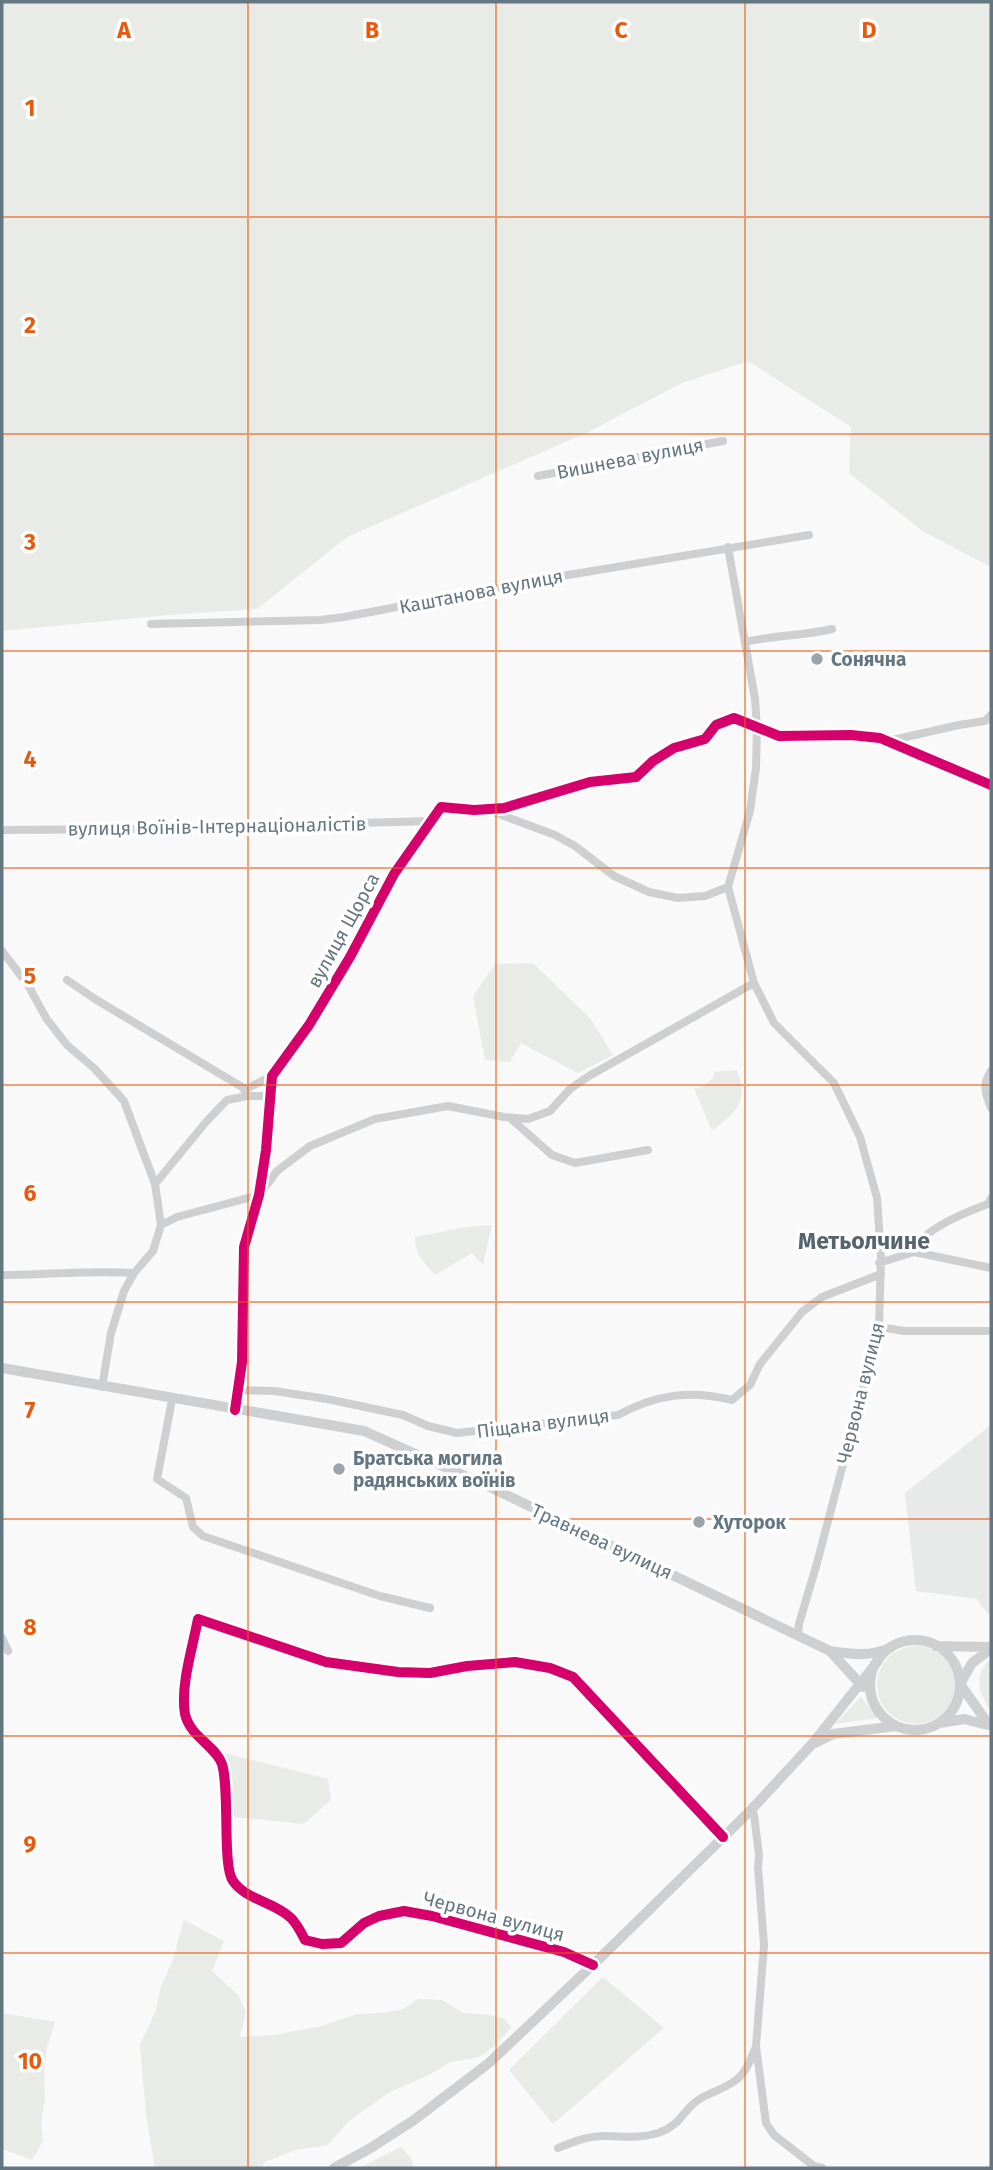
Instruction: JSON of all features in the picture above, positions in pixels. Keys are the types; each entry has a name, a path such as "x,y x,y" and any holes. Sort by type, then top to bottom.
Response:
{"street":[{"name":"Вишнева вулиця","path":"538,476 723,441"},
{"name":"Каштанова вулиця","path":"151,624 321,620 344,617 728,547 809,535"},
{"path":"728,547 755,699 757,728 757,768 750,811 728,887"},
{"path":"745,642 763,638 804,636 832,629"},
{"path":"888,741 985,721 991,715"},
{"name":"вулиця Щорса","path":"235,1410 243,1350 244,1247 259,1195 272,1076 316,1013 373,916 394,874 441,807 486,810 504,808 590,782 636,777 653,761 674,748 705,739 716,725 734,718 757,728"},
{"path":"757,728 779,736 851,735 888,741 991,785"},
{"name":"вулиця Щорса","path":"486,810 555,835 575,846 614,876 649,892 678,898 705,896 728,887"},
{"name":"вулиця Воїнів-Інтернаціоналістів","path":"2,830 432,821"},
{"name":"Червона вулиця","path":"728,887 754,983 774,1023 834,1083 860,1137 877,1198 881,1274 879,1327 798,1635"},
{"path":"2,951 67,1045 124,1101 155,1184 161,1225 153,1251 134,1273 124,1291 111,1334 102,1387"},
{"path":"67,979 95,999 247,1090"},
{"path":"161,1225 177,1217 259,1195 277,1171 310,1146 375,1119 448,1106 528,1119 550,1111 570,1089 589,1076 754,983"},
{"path":"991,1070 984,1090 991,1108"},
{"path":"155,1184 226,1100 272,1076"},
{"path":"226,1100 269,1096"},
{"path":"510,1118 552,1155 575,1163 648,1150"},
{"path":"914,1252 917,1243 942,1225 988,1204 991,1198"},
{"path":"879,1262 914,1252 991,1268"},
{"path":"2,1275 48,1275 94,1270 134,1273"},
{"name":"Піщана вулиця","path":"238,1390 304,1394 403,1415 428,1426 457,1433 618,1415 638,1404 678,1393 711,1395 732,1400 750,1385 760,1364 802,1312 822,1297 881,1274"},
{"path":"879,1327 904,1331 987,1331"},
{"name":"Травнева вулиця","path":"2,1368 364,1432 492,1488 830,1651"},
{"path":"172,1400 158,1479 186,1498 193,1527 203,1536 380,1596 430,1608"},
{"name":"Червона вулиця","path":"593,1965 564,1952 432,1916 404,1911 379,1916 364,1923 341,1943 314,1942 305,1940 289,1916 240,1889 231,1879 228,1866 228,1821 222,1762 193,1732 185,1714 184,1691 198,1619 326,1662 398,1672 430,1673 467,1666 515,1662 550,1668 573,1677 723,1837"},
{"path":"2,1638 8,1651"},
{"path":"830,1651 862,1655 879,1653 916,1640 936,1646 991,1648"},
{"path":"936,1646 951,1659 959,1674 960,1684 956,1705 939,1723"},
{"path":"334,2168 414,2120 489,2063 751,1810 812,1744 859,1682 890,1648"},
{"path":"960,1684 972,1663 991,1648"},
{"path":"830,1651 872,1698 883,1717 896,1726 911,1730 926,1729 939,1723 964,1719 990,1726"},
{"path":"872,1698 870,1679 878,1661"},
{"path":"960,1684 990,1726"},
{"path":"812,1744 833,1734 896,1726"},
{"path":"751,1810 759,1855 764,1945 756,2046 766,2123 774,2135 814,2166 822,2168"},
{"path":"558,2148 580,2139 602,2136 641,2137 678,2123 691,2105 729,2087 748,2070 756,2046"}],"shaded area":[{"path":"2,2 991,2 991,567 924,532 849,473 851,427 748,361 682,383 586,433 347,537 257,609 2,631"},
{"path":"533,963 590,1018 613,1055 578,1073 521,1043 510,1062 485,1060 473,996 495,964"},
{"path":"737,1070 741,1099 734,1112 712,1131 694,1088 700,1088 713,1078 714,1072"},
{"path":"492,1225 483,1265 472,1253 435,1275 416,1248 415,1237"},
{"path":"991,1425 991,1616 977,1599 916,1591 905,1493"},
{"path":"916,1646 931,1649 944,1657 952,1670 955,1685 952,1700 944,1713 931,1721 916,1724 901,1721 888,1713 880,1700 877,1685 880,1670 888,1657 901,1649"},
{"path":"991,1659 991,1712 983,1698 979,1678"},
{"path":"861,1697 878,1718 835,1724"},
{"path":"224,1753 328,1779 331,1800 304,1824 234,1817"},
{"path":"184,1920 224,1941 212,1971 238,1995 246,2012 240,2037 274,2035 322,2026 357,2014 403,2009 418,1999 442,2000 463,2013 504,2019 512,2027 479,2057 450,2062 431,2074 390,2092 349,2121 328,2145 296,2150 267,2161 259,2168 155,2168 146,2115 140,2045 156,2010 161,1986 172,1962"},
{"path":"603,1977 664,2028 553,2124 509,2070"},
{"path":"2,2013 55,2022 47,2047 44,2072 45,2099 41,2121 43,2141 32,2160 2,2149"},
{"path":"401,2147 412,2159 413,2168 359,2168"}],"cycle path":[{"path":"235,1410 242,1362 244,1247 259,1195 272,1076 309,1025 350,957 394,874 441,807 474,810 504,808 590,782 636,777 653,761 674,748 705,739 716,725 734,718 779,736 851,735 880,738 991,785"},
{"path":"593,1965 564,1952 432,1916 404,1911 379,1916 364,1923 341,1943 322,1944 305,1940 291,1918 277,1908 245,1893 233,1881 230,1873 222,1764 192,1729 185,1714 186,1679 198,1619 326,1662 398,1672 430,1673 467,1666 515,1662 550,1668 573,1677 723,1837"}],"place":[{"name":"Сонячна","path":"817,659"},
{"name":"Братська могила радянських воїнів","path":"339,1469"},
{"name":"Хуторок","path":"699,1522"}],"district":[{"name":"Метьолчине","path":"864,1241"}]}
